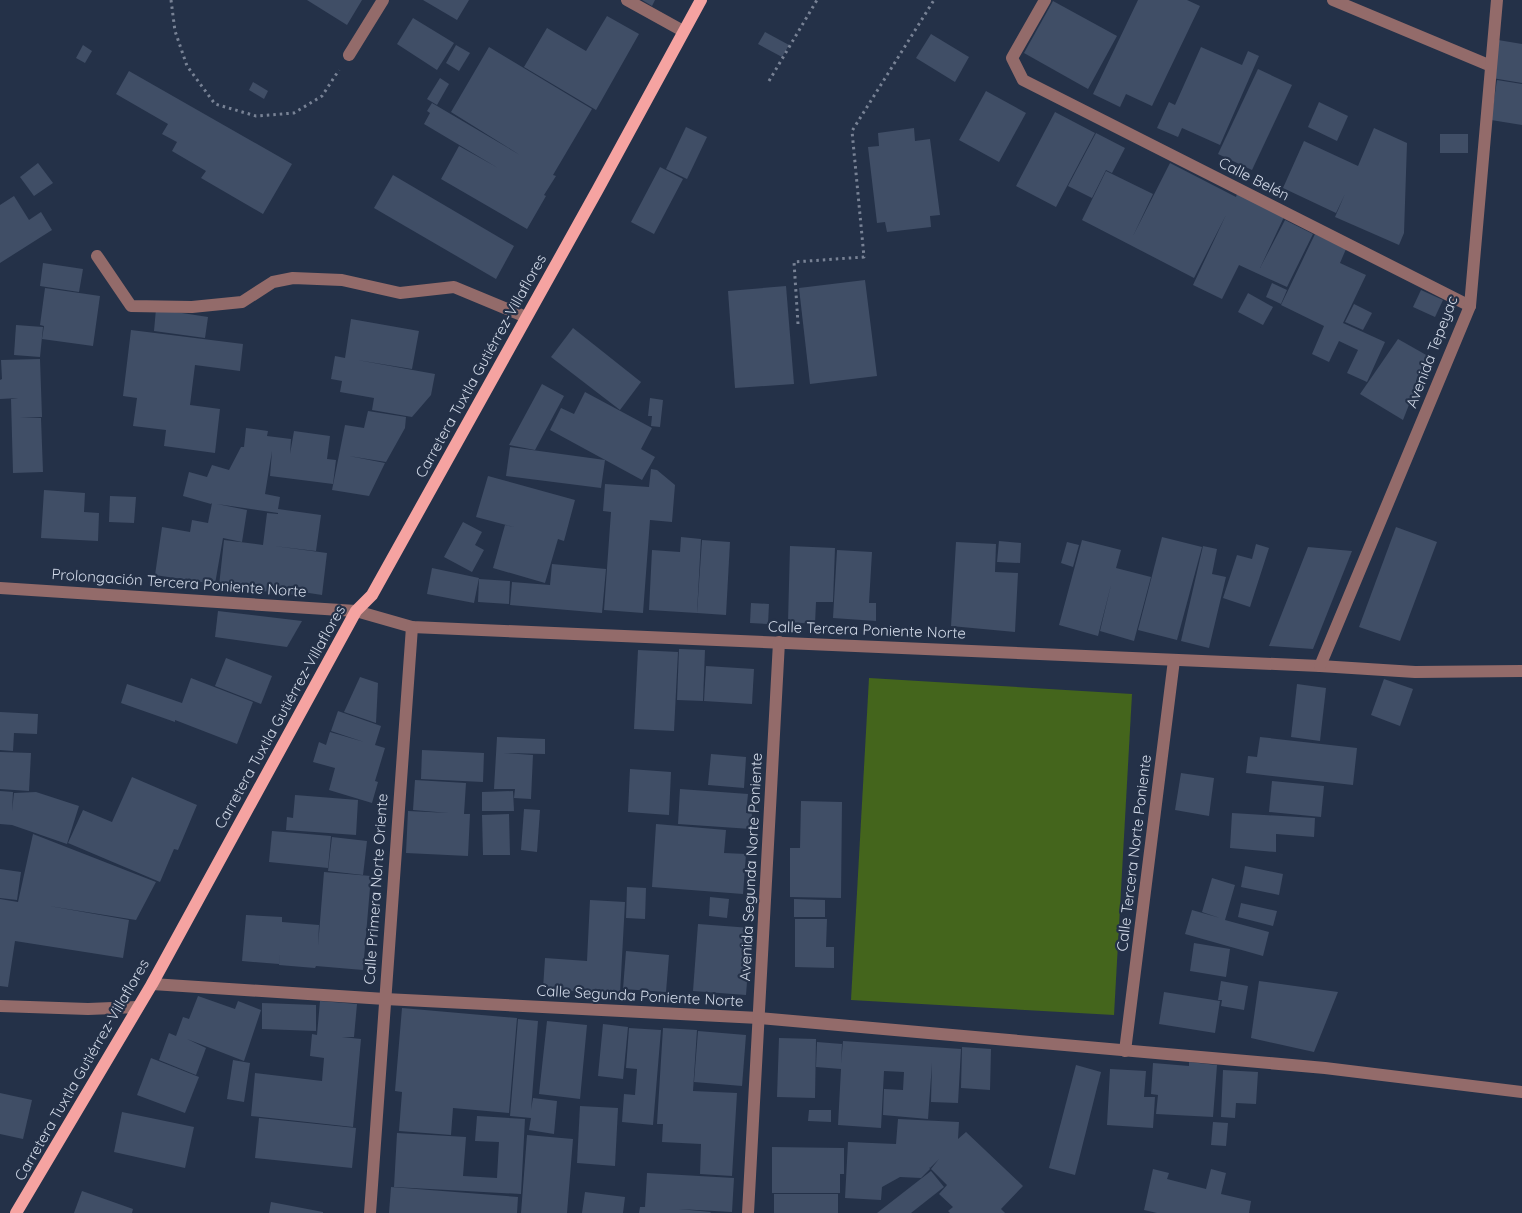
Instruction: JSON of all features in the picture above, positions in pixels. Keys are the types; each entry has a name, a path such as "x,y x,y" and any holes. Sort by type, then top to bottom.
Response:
{"main road":[{"name":"Carretera Tuxtla Gutiérrez-Villaflores","path":"16,1213 152,984 356,611 372,595 700,0"}],"street":[{"path":"349,54 383,0"},
{"path":"627,0 683,31"},
{"name":"Calle Belén","path":"1045,0 1012,58 1023,80 1470,306"},
{"path":"1333,0 1491,66"},
{"name":"Avenida Tepeyac","path":"1320,666 1470,306 1497,0"},
{"path":"97,256 131,306 192,307 242,302 273,282 293,278 342,280 400,293 454,287 526,317"},
{"name":"Prolongación Tercera Poniente Norte","path":"0,588 356,611"},
{"path":"356,611 412,627"},
{"name":"Calle Tercera Poniente Norte","path":"412,627 1320,666 1415,672 1522,672"},
{"name":"Calle Primera Norte Oriente","path":"370,1213 412,627"},
{"name":"Avenida Segunda Norte Poniente","path":"748,1213 779,642"},
{"name":"Calle Tercera Norte Poniente","path":"1125,1051 1174,660"},
{"name":"Calle Segunda Poniente Norte","path":"152,984 759,1018 1325,1068 1522,1092"},
{"path":"0,1006 88,1010 138,1007"}],"path":[{"path":"171,0 175,31 187,66 215,104 256,116 294,113 322,96 349,54"},
{"path":"769,81 817,0"},
{"path":"798,324 794,262 864,257 852,131 934,0"}],"green space":[{"path":"869,678 1132,694 1114,1015 851,1000"}],"building":[{"path":"307,0 362,0 347,25"},
{"path":"423,0 469,0 457,20"},
{"path":"642,0 655,0 652,6"},
{"path":"1138,0 1187,0 1200,6 1152,106 1126,94 1120,107 1093,94"},
{"path":"1053,1 1117,36 1088,89 1024,53"},
{"path":"607,16 639,34 596,110 524,67 547,28 586,51"},
{"path":"413,18 454,43 437,70 397,44"},
{"path":"765,32 789,45 782,57 758,44"},
{"path":"931,34 969,57 955,82 916,58"},
{"path":"1498,40 1522,44 1522,83 1492,78"},
{"path":"83,45 92,51 85,63 76,58"},
{"path":"456,45 470,53 459,71 446,63"},
{"path":"489,47 592,109 553,175 556,176 527,229 441,179 459,146 498,168 424,124 430,113 427,111 432,103 520,155 451,112"},
{"path":"1201,47 1242,65 1248,51 1259,56 1220,145 1182,128 1178,137 1157,128 1169,102 1175,105"},
{"path":"1258,69 1292,85 1252,170 1218,154"},
{"path":"129,71 292,164 263,214 201,178 206,171 172,151 177,142 162,134 168,124 116,94"},
{"path":"440,78 449,84 437,105 427,99"},
{"path":"1497,80 1522,84 1522,125 1491,120"},
{"path":"253,82 268,91 264,99 249,90"},
{"path":"986,91 1026,113 999,162 959,140"},
{"path":"1319,102 1348,116 1337,141 1308,127"},
{"path":"1055,112 1095,133 1056,207 1016,186"},
{"path":"686,127 707,137 687,179 666,169"},
{"path":"914,128 915,141 930,139 940,215 930,216 931,227 887,232 885,222 877,223 868,147 879,146 878,133"},
{"path":"1374,128 1407,143 1404,233 1399,245 1335,217 1345,194 1336,213 1283,188 1304,141 1358,166"},
{"path":"1096,133 1125,148 1112,173 1106,170 1092,198 1068,186"},
{"path":"1440,134 1468,134 1468,153 1440,153"},
{"path":"38,163 53,183 34,196 20,177"},
{"path":"1170,163 1236,197 1237,194 1284,217 1260,268 1285,220 1313,234 1287,287 1239,265 1222,299 1193,285 1226,215 1194,278 1082,220 1106,171 1153,194 1133,236"},
{"path":"660,167 683,179 654,234 631,222"},
{"path":"393,175 514,246 496,279 374,208"},
{"path":"14,196 29,220 41,212 52,230 0,263 0,205"},
{"path":"1315,234 1346,249 1340,263 1366,275 1343,323 1385,342 1367,382 1347,373 1358,350 1339,341 1329,362 1312,354 1324,326 1281,305"},
{"path":"43,263 83,269 79,292 40,286"},
{"path":"865,280 877,376 810,384 799,288"},
{"path":"1272,283 1287,290 1281,304 1266,297"},
{"path":"786,286 794,384 735,388 728,291"},
{"path":"45,288 100,296 93,346 42,339 44,326 40,325"},
{"path":"1421,290 1443,300 1435,317 1413,307"},
{"path":"1248,293 1273,307 1263,325 1238,312"},
{"path":"1354,304 1372,313 1363,330 1345,322"},
{"path":"156,309 208,317 205,338 154,331"},
{"path":"351,319 419,331 412,369 357,360 435,374 431,395 412,417 372,410 374,398 340,392 342,381 331,379 335,356 345,358"},
{"path":"16,325 43,327 40,357 14,355"},
{"path":"573,328 641,382 620,410 551,357"},
{"path":"131,330 243,344 240,371 195,365 190,405 220,409 215,453 164,446 166,430 133,426 137,398 123,396"},
{"path":"1398,339 1428,356 1403,420 1360,394"},
{"path":"40,359 42,417 20,418 41,418 43,472 13,473 11,399 18,398 0,399 1,360"},
{"path":"542,384 564,396 535,450 509,445"},
{"path":"585,392 652,428 641,449 655,457 642,480 550,430 561,408 574,414"},
{"path":"650,398 663,400 660,427 651,426 652,416 648,416"},
{"path":"368,411 406,417 405,428 386,462 349,456 385,463 369,496 332,490 345,425 364,428"},
{"path":"246,428 268,431 267,436 291,439 290,454 294,431 330,436 327,459 336,460 333,484 270,476 272,451 265,494 280,497 278,509 321,515 316,551 274,546 327,553 322,595 296,591 296,595 219,586 224,540 263,545 267,513 278,513 217,504 247,510 242,542 223,538 215,584 155,575 162,527 190,532 192,520 208,523 212,503 183,496 189,472 207,477 212,465 229,470 241,447 244,447"},
{"path":"510,447 605,460 601,488 506,476"},
{"path":"651,469 657,470 675,485 672,522 650,520 643,613 604,610 611,512 603,511 605,484 649,487"},
{"path":"488,476 575,500 564,541 558,539 545,583 493,568 505,525 514,527 476,517"},
{"path":"44,490 85,493 84,512 99,513 98,541 41,538"},
{"path":"110,496 136,497 134,523 109,522"},
{"path":"463,522 482,532 475,545 484,550 472,572 444,557"},
{"path":"1396,527 1437,542 1400,641 1359,627"},
{"path":"681,537 701,539 697,613 649,610 652,550 680,552"},
{"path":"1162,537 1202,547 1177,640 1138,630"},
{"path":"702,540 730,542 726,615 697,613"},
{"path":"1082,540 1121,550 1116,568 1151,577 1134,641 1100,631 1111,585 1098,636 1059,625"},
{"path":"999,541 1021,543 1020,563 997,562"},
{"path":"956,542 996,544 995,572 1018,573 1015,632 951,626"},
{"path":"1067,542 1079,545 1073,567 1061,563"},
{"path":"1256,544 1269,548 1250,607 1223,598 1237,555 1252,559"},
{"path":"790,546 835,548 833,602 816,602 815,624 788,622"},
{"path":"1203,546 1217,549 1212,574 1226,577 1209,648 1181,641"},
{"path":"1308,547 1352,551 1313,649 1269,646"},
{"path":"837,550 872,552 869,603 876,603 876,621 833,618"},
{"path":"552,564 606,569 602,613 510,605 512,582 550,585"},
{"path":"432,568 479,578 474,603 427,594"},
{"path":"479,579 510,581 509,604 478,602"},
{"path":"751,603 769,604 768,624 750,623"},
{"path":"218,611 302,621 287,647 215,637"},
{"path":"679,649 705,650 703,701 677,700"},
{"path":"638,650 678,652 674,731 634,729"},
{"path":"226,658 272,676 261,704 215,686"},
{"path":"706,666 754,669 752,704 704,701"},
{"path":"360,677 378,683 376,723 344,712"},
{"path":"191,678 253,702 237,744 175,720 175,722 121,703 127,684 182,703"},
{"path":"1384,679 1413,689 1400,726 1371,715"},
{"path":"1297,684 1326,688 1320,741 1291,737"},
{"path":"338,711 381,726 375,745 385,748 375,781 378,782 372,803 329,790 335,768 313,762 319,742 326,745 330,732 364,742 331,731"},
{"path":"0,712 38,714 37,734 14,733 13,751 0,750"},
{"path":"497,737 545,739 545,754 503,753 533,755 531,799 514,798 515,789 494,789"},
{"path":"1260,737 1357,748 1353,785 1246,773 1248,756 1257,757"},
{"path":"422,750 484,753 483,782 421,779"},
{"path":"0,752 31,753 29,791 0,789"},
{"path":"711,754 746,757 744,788 708,785"},
{"path":"630,769 671,772 669,815 628,812"},
{"path":"1181,773 1214,778 1209,816 1175,810"},
{"path":"132,777 197,805 178,850 174,849 160,882 68,843 83,810 112,822"},
{"path":"415,780 466,783 464,814 470,814 468,856 406,853 408,811 449,813 413,810"},
{"path":"1272,781 1324,786 1321,817 1269,812"},
{"path":"680,789 748,794 746,813 752,813 751,829 678,824"},
{"path":"0,791 13,792 12,811 14,793 36,792 79,806 67,844 12,825 0,824"},
{"path":"513,791 514,811 482,811 482,792"},
{"path":"295,795 358,800 356,835 286,830 287,817 293,818"},
{"path":"801,801 842,802 841,898 790,897 790,848 800,848"},
{"path":"524,809 540,810 537,852 521,850"},
{"path":"1232,813 1315,818 1314,837 1276,834 1276,852 1230,848"},
{"path":"509,814 510,855 483,855 482,815"},
{"path":"656,824 726,830 724,853 746,854 743,894 652,887"},
{"path":"272,831 331,836 328,868 269,862"},
{"path":"33,834 156,882 136,920 49,906 129,920 123,958 15,941 8,987 0,986 0,899 18,902"},
{"path":"332,837 367,841 363,875 328,871"},
{"path":"1245,866 1283,874 1279,895 1241,887"},
{"path":"0,869 21,872 17,900 0,898"},
{"path":"324,872 371,876 363,970 279,965 280,951 279,964 242,961 246,915 282,917 282,922 319,925 318,946"},
{"path":"1212,878 1235,885 1225,920 1269,932 1263,956 1185,934 1192,910 1220,918 1202,912"},
{"path":"627,887 646,888 645,919 626,918"},
{"path":"710,897 729,899 727,918 709,916"},
{"path":"794,899 825,900 825,917 794,917"},
{"path":"590,900 625,902 620,994 543,989 545,958 587,961"},
{"path":"1241,903 1277,911 1273,926 1238,917"},
{"path":"795,919 827,919 826,947 834,947 834,968 795,967"},
{"path":"698,924 751,928 746,995 693,991"},
{"path":"1194,943 1230,949 1226,977 1190,971"},
{"path":"626,951 669,955 666,992 623,989"},
{"path":"1221,981 1248,986 1244,1010 1221,1006 1222,1000 1218,1000"},
{"path":"1259,981 1338,992 1314,1052 1251,1038"},
{"path":"1164,992 1220,1001 1215,1033 1159,1024"},
{"path":"198,996 235,1009 238,1001 261,1010 244,1061 187,1039 206,1048 196,1075 159,1060 169,1033 176,1036 183,1017 189,1019"},
{"path":"320,1001 357,1004 354,1037 342,1037 361,1039 353,1127 251,1116 255,1073 322,1081 324,1058 310,1056 312,1034 317,1035"},
{"path":"262,1003 316,1005 316,1031 262,1029"},
{"path":"402,1008 517,1018 509,1113 453,1108 451,1135 399,1131 402,1092 395,1091"},
{"path":"518,1019 538,1021 531,1110 533,1098 557,1101 554,1134 529,1130 531,1118 510,1116"},
{"path":"547,1021 587,1025 580,1099 539,1094"},
{"path":"603,1024 628,1027 623,1079 598,1076"},
{"path":"629,1028 661,1030 653,1125 622,1122 624,1094 635,1095 637,1069 626,1068"},
{"path":"663,1028 697,1030 693,1091 737,1093 732,1176 700,1174 701,1144 662,1142 663,1124 657,1124"},
{"path":"698,1031 746,1035 742,1086 694,1082"},
{"path":"779,1038 816,1039 815,1098 777,1097"},
{"path":"843,1041 961,1049 958,1103 931,1102 932,1063 928,1119 883,1115 884,1089 903,1090 904,1072 884,1071 881,1128 838,1125 841,1069 816,1067 817,1042 842,1044 841,1064"},
{"path":"962,1047 991,1049 990,1090 961,1088"},
{"path":"151,1058 199,1077 185,1113 137,1095"},
{"path":"233,1060 250,1063 244,1102 227,1099"},
{"path":"1189,1062 1217,1065 1213,1117 1156,1114 1158,1095 1151,1094 1153,1063 1189,1066"},
{"path":"1076,1065 1101,1072 1075,1175 1049,1168"},
{"path":"1110,1069 1146,1071 1144,1097 1155,1097 1153,1128 1107,1125"},
{"path":"1223,1070 1258,1072 1256,1104 1236,1103 1235,1118 1221,1117"},
{"path":"0,1093 32,1100 23,1139 0,1134"},
{"path":"580,1106 618,1108 615,1166 577,1163"},
{"path":"809,1110 831,1110 831,1122 808,1121"},
{"path":"122,1112 194,1127 185,1168 114,1152"},
{"path":"477,1116 525,1119 521,1194 394,1187 397,1133 466,1137 463,1176 497,1178 499,1142 475,1141"},
{"path":"259,1118 356,1128 352,1168 255,1158"},
{"path":"898,1119 959,1122 958,1139 966,1132 1023,1186 1001,1209 1005,1213 950,1213 948,1211 953,1207 939,1194 947,1185 931,1169 939,1159 929,1167 930,1169 921,1178 900,1177 882,1187 881,1200 845,1198 848,1142 896,1144"},
{"path":"1213,1122 1228,1123 1226,1146 1211,1145"},
{"path":"527,1135 573,1139 567,1213 521,1213"},
{"path":"772,1147 844,1148 844,1174 840,1174 840,1193 772,1193"},
{"path":"1153,1169 1169,1173 1167,1179 1206,1189 1211,1169 1226,1173 1221,1194 1251,1201 1249,1213 1157,1213 1144,1210"},
{"path":"931,1171 944,1187 911,1213 877,1213"},
{"path":"647,1173 734,1178 732,1212 679,1209 711,1212 639,1213 640,1207 645,1207"},
{"path":"391,1187 518,1197 517,1213 389,1213"},
{"path":"82,1191 133,1209 132,1213 74,1213"},
{"path":"585,1192 625,1197 623,1213 582,1213"},
{"path":"774,1194 838,1194 838,1213 774,1213"},
{"path":"271,1202 323,1212 323,1213 269,1213"}]}
